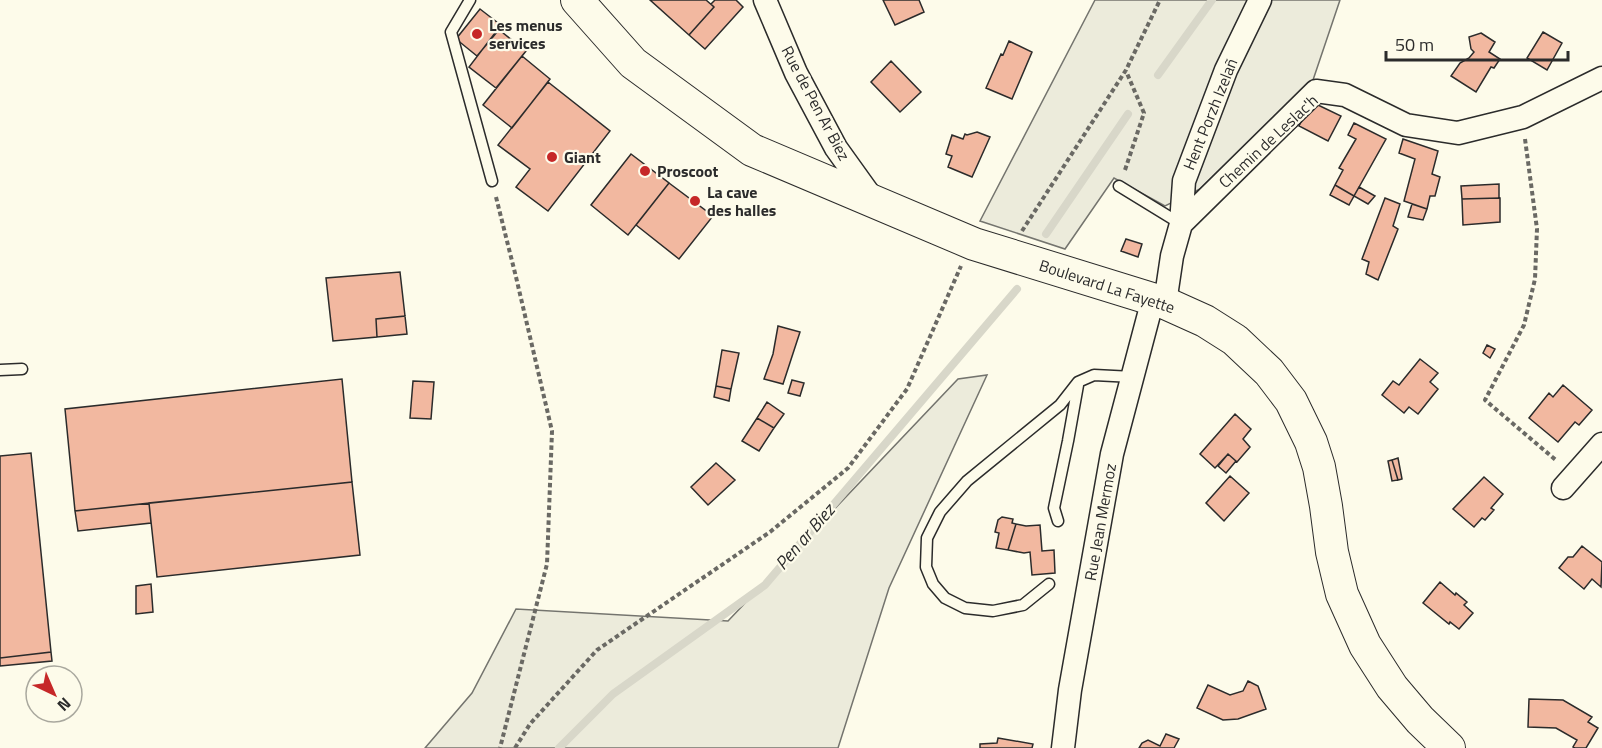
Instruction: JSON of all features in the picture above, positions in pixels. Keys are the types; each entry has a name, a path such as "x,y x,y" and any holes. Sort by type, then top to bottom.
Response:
{"main road":[{"name":"Boulevard La Fayette","path":"577,0 633,63 752,150 974,244 1159,301 1205,321 1235,340 1269,372 1291,401 1311,442 1319,467 1332,552 1342,594 1365,645 1392,687 1420,720 1449,748"}],"street":[{"name":"Rue de Pen Ar Biez","path":"765,0 796,74 831,139 874,202"},
{"name":"Hent Porzh Izelañ","path":"1159,301 1181,224 1184,181 1226,70 1260,0"},
{"name":"Chemin de Leslac'h","path":"1181,224 1316,91 1345,95 1406,125 1458,133 1523,117 1602,78"},
{"name":"Rue Jean Mermoz","path":"1063,748 1070,690 1112,453 1132,377 1159,301"},
{"path":"1568,482 1598,457"}],"lane":[{"path":"470,0 451,32 492,181"},
{"path":"1119,186 1181,224"},
{"path":"0,370 22,369"},
{"path":"1049,584 1023,605 993,611 965,608 945,598 933,584 926,567 927,538 940,512 967,481 1060,405 1078,382 1094,375 1132,377"},
{"path":"1058,521 1054,508 1078,382"}],"path":[{"path":"1017,240 1126,70 1160,0"},
{"path":"1119,186 1144,112 1126,70"},
{"path":"1523,117 1537,229 1535,279 1524,325 1485,400 1568,482"},
{"path":"492,181 552,430 547,564 500,748"},
{"path":"515,748 530,724 597,650 770,532 848,468 907,389 961,266"}],"shaded area":[{"path":"1095,0 1340,0 1313,80 1200,189 1165,206 1114,178 1065,249 980,221"},
{"path":"987,375 889,588 838,748 425,748 472,693 516,609 728,621 958,379"}],"building":[{"path":"650,0 706,0 714,7 689,35"},
{"path":"715,0 736,0 743,7 705,49 689,35 714,7 711,4"},
{"path":"883,0 919,0 924,12 895,25"},
{"name":"Les menus services","path":"480,9 502,26 477,56 456,39"},
{"path":"498,29 526,51 496,88 469,67"},
{"path":"1543,32 1562,43 1547,70 1527,58"},
{"path":"1481,33 1495,42 1489,52 1500,59 1494,68 1491,67 1476,92 1451,76 1460,63 1474,52 1471,49 1469,37"},
{"path":"1009,41 1032,52 1012,99 986,88"},
{"path":"522,56 550,79 512,128 483,105"},
{"path":"891,61 921,92 900,112 871,82"},
{"name":"Giant","path":"548,82 610,131 548,211 516,187 530,169 498,145"},
{"path":"1318,105 1341,116 1328,141 1299,126 1304,116"},
{"path":"1354,123 1386,139 1354,196 1335,185 1343,170 1339,168 1356,139 1348,135"},
{"path":"977,132 990,137 972,177 948,167 952,156 946,154 952,135 963,139 965,134"},
{"path":"1403,139 1438,151 1432,174 1440,177 1435,196 1430,196 1427,209 1404,201 1415,159 1399,153"},
{"path":"631,154 669,183 628,235 591,205"},
{"path":"669,183 713,216 679,259 636,225"},
{"path":"1499,184 1499,198 1462,199 1461,186"},
{"path":"1335,185 1354,196 1349,205 1330,195"},
{"path":"1359,187 1375,196 1368,204 1354,196"},
{"path":"1385,198 1400,204 1393,226 1398,229 1378,280 1366,274 1369,262 1362,259"},
{"path":"1500,198 1500,222 1463,225 1462,199"},
{"path":"1412,204 1427,209 1423,220 1408,217"},
{"path":"1126,239 1142,244 1138,257 1121,251"},
{"path":"400,272 405,316 376,319 377,337 333,341 326,278"},
{"path":"405,316 407,334 377,337 376,319"},
{"path":"778,326 800,332 783,384 764,379 773,354"},
{"path":"1487,345 1495,349 1490,358 1483,353"},
{"path":"722,350 739,353 731,389 716,386"},
{"path":"1420,359 1438,373 1430,382 1438,389 1418,414 1409,407 1404,413 1382,395 1393,381 1399,385"},
{"path":"342,379 352,482 75,511 65,409"},
{"path":"792,380 804,383 800,396 788,393"},
{"path":"413,381 434,382 431,419 410,418"},
{"path":"1563,385 1592,410 1579,425 1575,422 1558,442 1529,418 1549,393 1553,397"},
{"path":"716,386 731,389 729,401 714,397"},
{"path":"767,402 784,414 774,428 757,418"},
{"path":"1235,414 1251,429 1243,439 1250,447 1237,462 1228,454 1215,468 1200,454"},
{"path":"757,418 774,428 759,451 742,441"},
{"path":"31,453 51,652 0,658 0,456"},
{"path":"1228,454 1236,461 1226,473 1218,466"},
{"path":"1398,458 1402,479 1398,480 1392,460"},
{"path":"1392,460 1398,480 1392,481 1388,461"},
{"path":"716,463 735,480 708,505 691,487"},
{"path":"1230,476 1249,493 1224,521 1206,503"},
{"path":"1484,477 1503,494 1491,508 1494,510 1474,527 1453,509"},
{"path":"352,482 360,555 157,577 149,503"},
{"path":"149,503 151,523 78,531 75,511"},
{"path":"1002,517 1013,519 1012,523 1016,524 1008,550 996,548 999,533 995,532 998,520"},
{"path":"1016,524 1040,525 1042,551 1054,550 1055,573 1032,575 1030,552 1008,550"},
{"path":"1582,546 1602,562 1601,587 1592,579 1584,589 1559,568"},
{"path":"1440,582 1467,602 1464,605 1473,613 1459,629 1450,622 1449,624 1423,603"},
{"path":"151,584 153,612 136,614 136,586"},
{"path":"51,652 52,661 0,666 0,658"},
{"path":"1248,681 1258,686 1266,709 1238,719 1223,720 1197,708 1208,685 1230,695 1243,691"},
{"path":"1529,699 1563,700 1592,717 1588,722 1598,728 1586,748 1573,747 1577,740 1556,728 1528,727"},
{"path":"1166,734 1179,739 1174,748 1139,748 1148,740 1160,746"},
{"path":"998,738 1033,744 1032,748 980,748 980,744 997,743"}],"waterway":[{"name":"Pen ar Biez","path":"1158,75 1212,0"},
{"name":"Pen ar Biez","path":"1046,234 1128,114"},
{"name":"Pen ar Biez","path":"559,748 613,694 765,585 1017,289"}],"place":[{"name":"Les menus services","path":"477,34"},
{"name":"Giant","path":"552,157"},
{"name":"Proscoot","path":"645,171"},
{"name":"La cave des halles","path":"695,201"}]}
